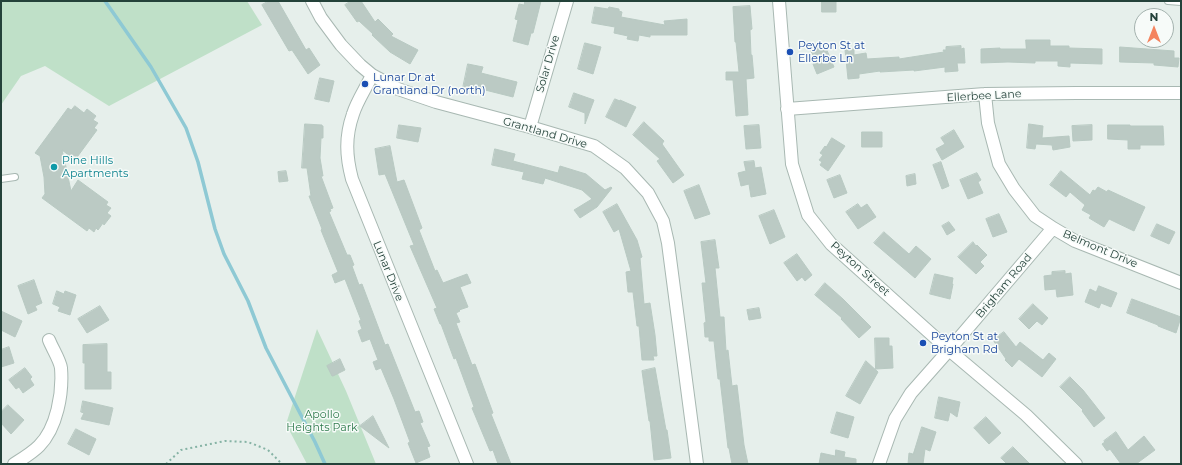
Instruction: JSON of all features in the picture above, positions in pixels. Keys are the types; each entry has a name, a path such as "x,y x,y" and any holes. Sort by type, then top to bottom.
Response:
{"street":[{"name":"Grantland Drive","path":"312,1 321,18 341,45 372,75 398,89 436,102 594,146 625,168 648,193 663,221 668,243 697,464"},
{"name":"Solar Drive","path":"530,127 567,1"},
{"name":"Peyton Street","path":"779,1 792,164 808,215 831,244 949,350 1026,415 1076,464"},
{"name":"Lunar Drive","path":"372,75 353,114 347,138 348,161 352,179 466,464"},
{"name":"Ellerbee Lane","path":"787,109 985,94 1181,93"},
{"name":"Belmont Drive","path":"985,94 988,123 999,164 1014,189 1035,216 1075,241 1181,284"},
{"name":"Brigham Road","path":"879,464 895,419 911,393 1053,228"},
{"path":"14,464 39,446 49,432 58,408 61,367 49,340"}],"lane":[{"path":"1168,1 1181,2"},
{"path":"1,179 16,177"}],"path":[{"path":"166,464 181,450 225,441 248,442 268,450 282,464"}],"green space":[{"path":"1,1 247,1 262,25 109,106 45,66 21,76 1,105"},
{"name":"Apollo Heights Park","path":"317,329 346,391 376,464 307,464 286,424"}],"building":[{"path":"269,1 278,1 306,50 309,48 320,65 308,74 292,50 289,51 262,5"},
{"path":"351,1 361,1 375,22 378,19 393,34 391,36 418,50 410,64 390,52 359,21 357,22 345,5"},
{"path":"525,1 541,1 533,33 531,33 528,45 513,41 518,20 515,19 519,4 524,5"},
{"path":"822,1 836,1 836,12 822,12"},
{"path":"750,6 752,29 750,30 751,55 754,78 746,79 748,115 736,116 733,80 726,80 726,72 739,72 735,42 733,7"},
{"path":"595,7 619,9 619,11 622,12 621,17 665,25 664,21 687,19 687,35 650,35 650,37 639,35 638,41 627,39 628,36 614,33 615,27 592,23"},
{"path":"1026,40 1050,40 1050,46 1102,49 1102,64 1070,63 1070,67 1058,66 1058,61 1035,61 1035,63 981,63 981,49 1026,49"},
{"path":"585,43 601,47 593,74 578,69"},
{"path":"819,45 821,50 826,48 834,67 817,74 813,64 816,63 810,49"},
{"path":"961,46 961,49 964,48 965,63 957,63 958,71 945,72 945,67 914,71 880,71 859,74 859,78 848,79 845,50 854,49 854,55 866,53 867,59 899,57 899,59 944,52 943,50 946,50 946,47"},
{"path":"1120,47 1174,51 1174,58 1179,58 1178,67 1154,65 1154,63 1120,62"},
{"path":"468,64 483,67 481,73 517,82 513,97 477,88 476,91 463,88"},
{"path":"320,78 334,81 329,102 315,99"},
{"path":"574,93 594,100 585,124 585,113 569,107"},
{"path":"615,99 636,107 626,127 606,117"},
{"name":"Pine Hills Apartments","path":"75,106 84,113 87,109 96,116 93,120 98,123 94,128 97,130 75,160 62,150 67,171 65,171 67,172 71,191 78,180 108,202 106,205 111,208 107,213 111,216 104,225 103,223 98,230 96,228 94,232 89,228 87,231 42,198 45,194 44,177 40,156 35,153 68,108 71,110"},
{"path":"644,122 664,141 662,144 684,175 673,183 657,161 660,159 633,135"},
{"path":"305,124 323,126 320,158 323,176 321,176 333,208 330,209 331,211 329,212 347,255 350,255 354,265 352,266 359,285 362,284 385,345 388,344 415,412 419,411 423,422 420,423 430,446 427,447 430,457 416,463 408,443 410,442 381,368 376,370 373,362 378,360 370,339 362,342 358,331 362,329 359,321 361,320 345,279 335,283 332,275 338,272 309,196 311,196 307,168 302,168"},
{"path":"1029,124 1043,126 1042,138 1069,136 1070,147 1053,150 1052,145 1036,144 1035,149 1027,148"},
{"path":"399,125 421,128 418,142 397,138"},
{"path":"759,125 761,148 746,149 744,126"},
{"path":"1092,125 1092,140 1073,141 1072,126"},
{"path":"1108,125 1163,126 1164,145 1140,145 1140,149 1128,149 1128,140 1108,139"},
{"path":"954,130 964,147 942,160 936,149 945,144 941,138"},
{"path":"862,132 882,132 882,147 862,147"},
{"path":"832,138 845,146 828,171 820,165 822,162 819,160 823,155 820,153"},
{"path":"390,146 397,182 404,180 422,228 419,230 435,271 437,270 443,283 467,274 471,283 460,287 468,307 459,310 460,311 456,313 460,322 456,323 472,365 475,364 493,413 491,414 511,464 498,464 493,450 490,451 472,408 474,407 456,358 454,359 434,309 437,308 410,246 414,245 385,174 379,175 375,149"},
{"path":"495,149 515,154 513,161 558,173 560,166 586,174 605,190 611,187 612,188 597,207 580,218 574,210 592,199 582,190 545,178 543,184 522,179 524,172 492,165"},
{"path":"754,161 755,168 761,167 766,194 751,197 749,184 741,186 738,173 746,171 744,162"},
{"path":"941,162 949,186 942,189 933,165"},
{"path":"286,171 288,181 279,182 278,172"},
{"path":"1061,171 1090,195 1093,190 1095,191 1098,187 1145,207 1134,231 1109,219 1104,227 1089,218 1091,215 1082,210 1085,205 1070,192 1066,197 1050,185"},
{"path":"977,173 981,180 978,182 983,193 968,199 960,180"},
{"path":"915,174 916,184 907,186 906,176"},
{"path":"840,175 847,193 834,198 827,180"},
{"path":"699,185 710,214 695,219 684,191"},
{"path":"617,204 637,240 642,257 640,258 644,304 650,303 655,335 657,356 653,356 654,360 642,360 639,326 637,326 633,292 628,292 626,272 631,271 619,229 614,232 603,212"},
{"path":"858,204 861,208 867,204 876,217 858,229 846,212"},
{"path":"774,210 785,237 770,244 759,216"},
{"path":"999,214 1007,232 993,237 986,219"},
{"path":"949,222 955,230 947,235 942,226"},
{"path":"1157,224 1175,232 1169,244 1151,236"},
{"path":"884,232 909,254 916,246 931,259 915,278 874,243"},
{"path":"715,240 719,268 715,268 720,317 724,317 726,351 728,350 732,386 737,385 744,445 748,464 732,464 728,448 714,341 709,341 709,337 705,337 704,323 706,322 702,283 706,283 701,242"},
{"path":"973,242 987,255 980,262 984,266 976,274 958,257"},
{"path":"797,254 812,275 805,281 802,277 797,281 784,263"},
{"path":"1065,271 1065,274 1071,273 1073,295 1057,297 1056,289 1045,290 1044,276 1052,275 1052,272"},
{"path":"935,274 953,278 950,299 930,294"},
{"path":"34,280 42,303 35,306 37,310 28,314 18,286"},
{"path":"825,283 871,327 859,338 841,319 842,318 815,295"},
{"path":"1099,286 1117,293 1111,307 1101,303 1099,308 1085,302 1090,289 1096,292"},
{"path":"57,291 64,294 65,291 76,295 70,315 58,311 60,307 53,304"},
{"path":"1132,299 1181,317 1176,333 1127,313"},
{"path":"1033,304 1048,318 1042,325 1037,321 1029,329 1019,319"},
{"path":"100,306 109,320 87,333 78,319"},
{"path":"759,308 761,318 749,320 747,310"},
{"path":"1,311 22,321 15,337 1,330"},
{"path":"1004,332 1016,347 1020,342 1043,360 1049,353 1056,359 1042,377 1019,359 1012,367 1005,360 1006,359 993,340"},
{"path":"875,338 889,338 889,346 892,346 893,368 876,369"},
{"path":"107,344 107,372 111,372 111,389 85,389 83,345"},
{"path":"9,347 14,363 1,367 1,350"},
{"path":"340,359 345,370 332,376 327,366"},
{"path":"866,361 878,372 860,404 846,396"},
{"path":"25,368 32,377 30,379 34,385 23,393 19,387 16,389 9,380"},
{"path":"655,368 671,458 654,460 650,421 642,371"},
{"path":"1070,377 1083,390 1105,418 1094,427 1082,411 1083,410 1060,387"},
{"path":"939,397 960,402 957,417 950,412 948,421 935,418"},
{"path":"83,401 113,408 109,425 81,419 84,413 81,412"},
{"path":"8,405 24,420 11,434 1,423 1,412"},
{"path":"837,412 854,417 848,438 831,433"},
{"path":"373,416 389,448 360,426"},
{"path":"986,417 1001,433 989,444 974,428"},
{"path":"922,427 936,432 930,451 925,449 923,464 908,464 909,453 913,454"},
{"path":"76,429 96,439 89,455 68,444"},
{"path":"1116,432 1128,450 1144,436 1155,450 1136,464 1121,464 1110,449 1107,451 1102,444"},
{"path":"1013,447 1030,464 1007,464 1001,458"},
{"path":"836,450 845,452 844,457 856,459 856,464 819,464 821,453 835,456"}],"waterway":[{"path":"105,1 151,67 186,128 198,162 215,229 224,254 248,301 266,348 325,464"}],"place":[{"name":"Peyton St at Ellerbe Ln","path":"790,52"},
{"name":"Lunar Dr at Grantland Dr (north)","path":"365,84"},
{"name":"Pine Hills Apartments","path":"54,167"},
{"name":"Peyton St at Brigham Rd","path":"923,343"}]}
